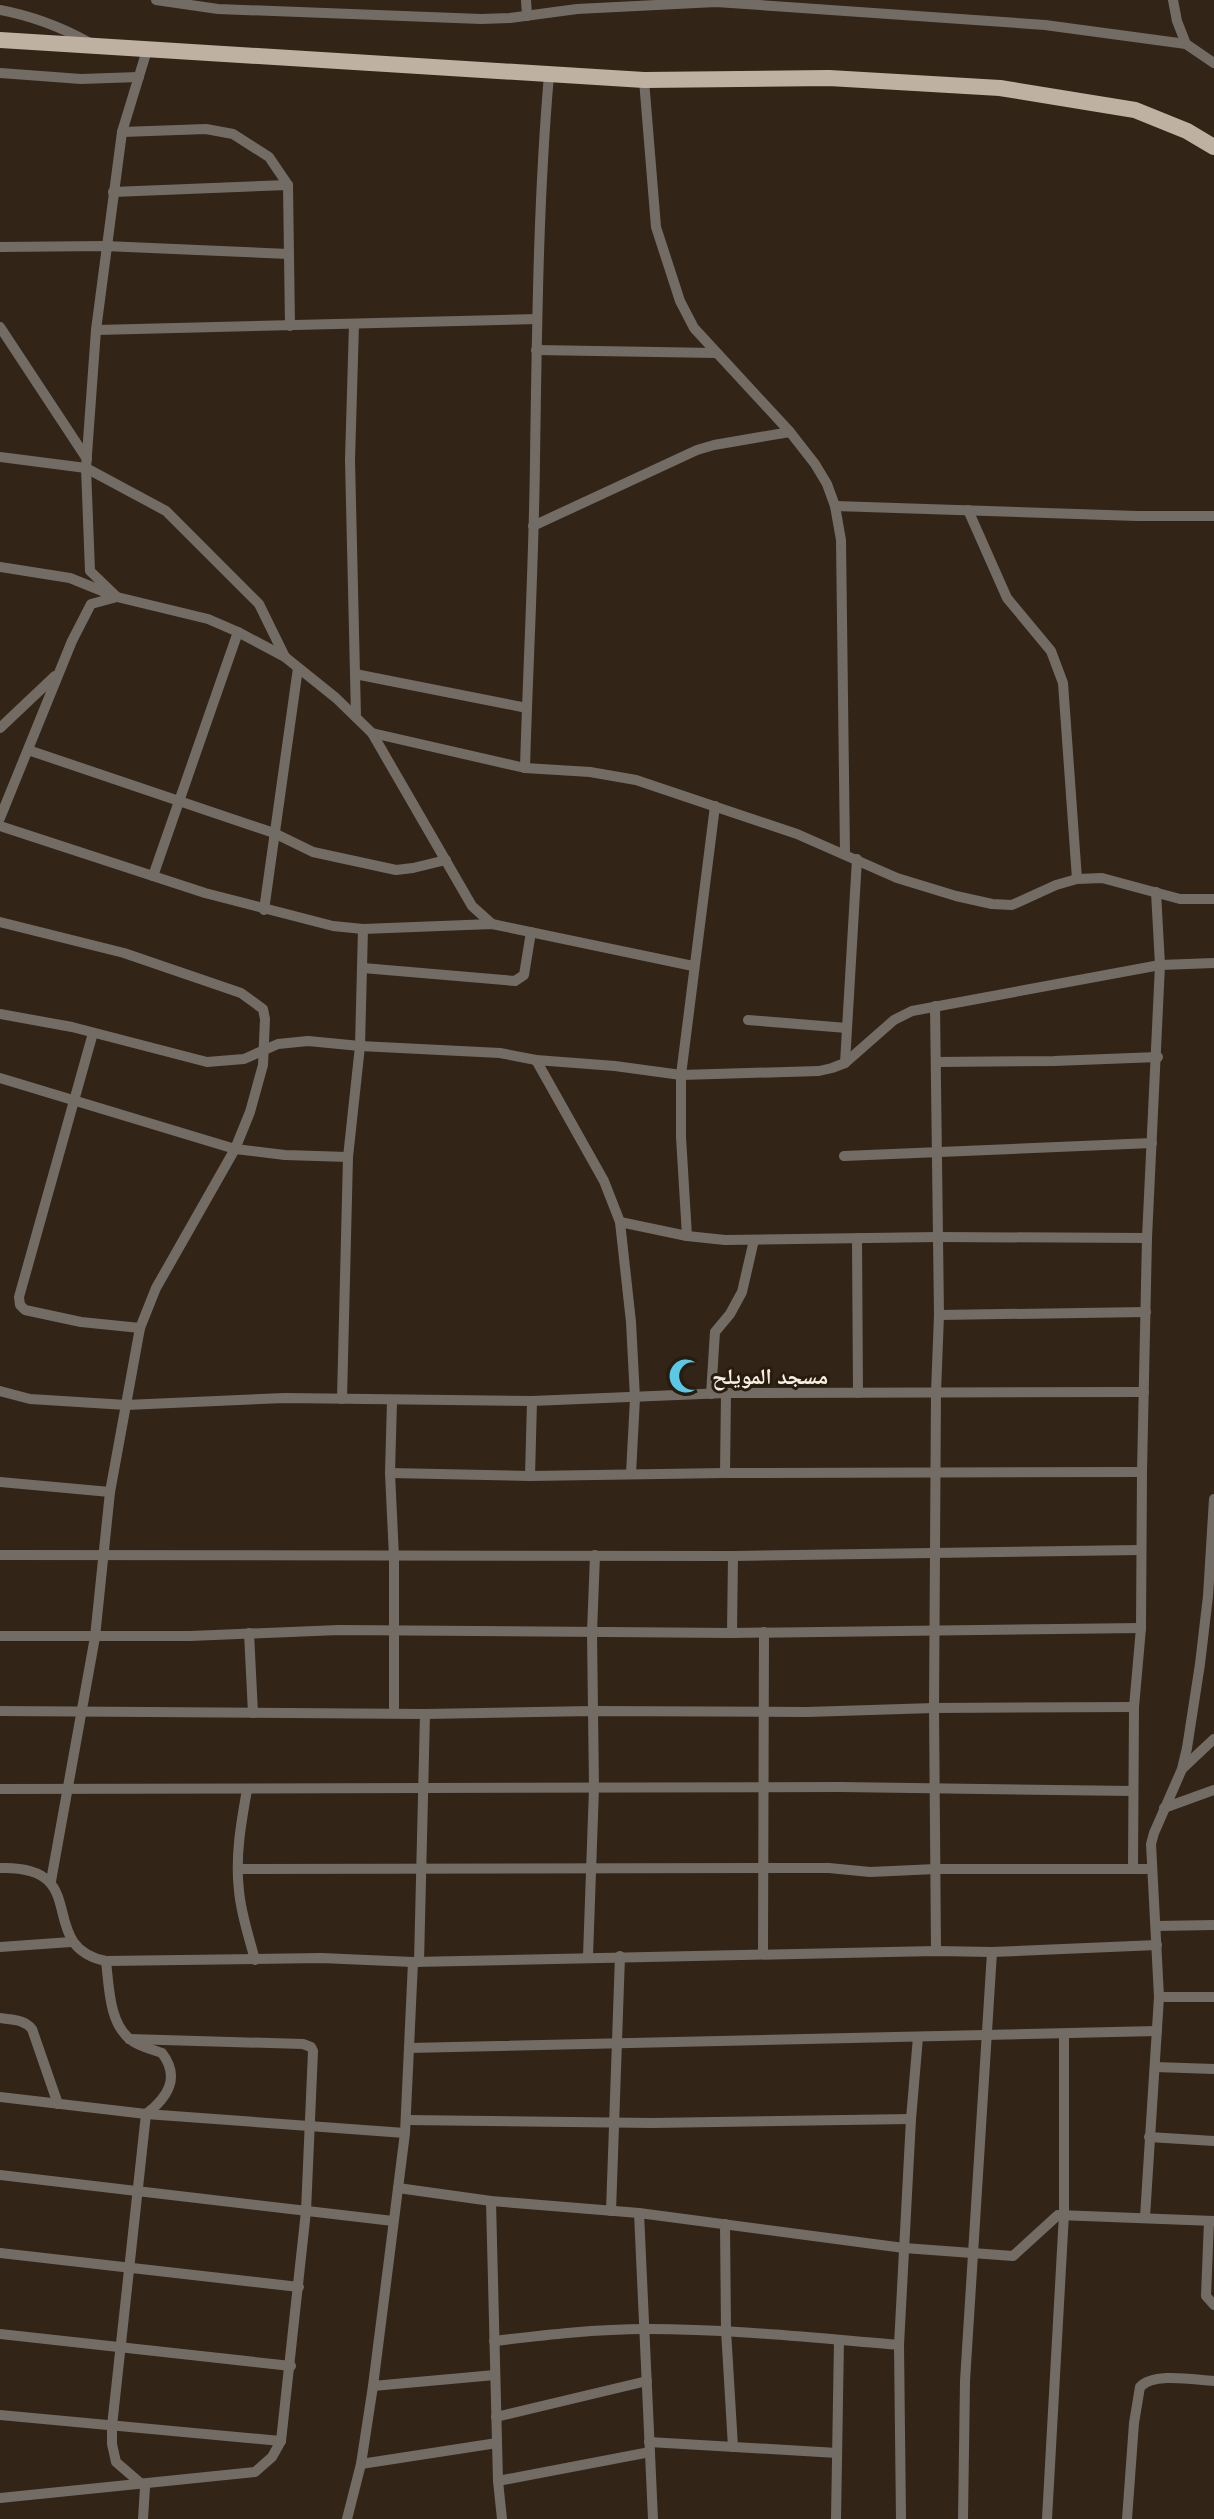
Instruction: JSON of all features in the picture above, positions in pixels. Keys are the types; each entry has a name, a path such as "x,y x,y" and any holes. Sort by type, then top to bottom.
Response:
{"main road":[{"path":"0,40 644,80 829,78 1000,88 1135,110 1187,131 1214,147"}],"street":[{"path":"156,0 218,9 481,19 577,9 716,2 1045,25 1186,44 1214,63"},
{"path":"526,0 527,16"},
{"path":"1173,0 1186,44"},
{"path":"0,10 28,15 61,27 93,45"},
{"path":"117,597 90,571 86,464 105,246 122,132 147,50"},
{"path":"0,73 81,79 139,77"},
{"path":"525,768 541,170 549,75"},
{"path":"644,80 656,227 680,301 694,328 790,432 815,464 835,506 841,540 845,854"},
{"path":"122,132 206,129 233,134 269,157 288,185 290,326"},
{"path":"113,192 288,185"},
{"path":"0,247 105,246 288,254"},
{"path":"96,330 537,319"},
{"path":"354,324 350,460 356,717"},
{"path":"0,327 86,464"},
{"path":"536,350 716,353"},
{"path":"533,526 697,450 790,432"},
{"path":"0,457 86,464 166,511 259,604 285,657"},
{"path":"835,506 1214,516"},
{"path":"968,510 1007,598 1051,651 1063,683 1077,879"},
{"path":"0,567 70,578 117,597 208,619 285,657 336,698 372,733 472,906 492,924"},
{"path":"0,818 59,672 91,604 117,597"},
{"path":"153,876 238,632"},
{"path":"264,910 298,668"},
{"path":"0,728 59,672"},
{"path":"355,674 527,708"},
{"path":"372,733 525,768 590,772 636,780 845,854 897,878 992,904 1012,905 1056,885 1077,879 1102,878 1180,899 1214,899"},
{"path":"28,750 274,833 313,852 396,870 446,860"},
{"path":"687,1236 681,1075 715,806"},
{"path":"0,826 264,910 333,926 363,929 492,924 693,966"},
{"path":"845,1063 857,859"},
{"path":"1133,1869 1132,1791 1134,1707 1141,1628 1147,1238 1158,1057 1160,965 1156,892"},
{"path":"0,922 124,953 241,993 263,1009 265,1050 260,1080 235,1149 156,1288 140,1328 110,1492 95,1637 51,1881 71,1942 80,1952 106,1961 321,1958 416,1962 588,1956 992,1952 1157,1945"},
{"path":"342,1399 348,1157 360,1046 363,929"},
{"path":"363,968 515,981 524,975 531,932"},
{"path":"0,1014 93,1033 207,1062 226,1063 288,1041 308,1041 500,1053 536,1060 681,1075 819,1071 845,1063 894,1020 912,1011 1160,965 1214,963"},
{"path":"935,1006 939,1315 934,1708 936,1951"},
{"path":"748,1020 847,1028"},
{"path":"93,1033 19,1297 20,1305 25,1310 81,1322 140,1328"},
{"path":"936,1062 1158,1057"},
{"path":"536,1060 604,1181 620,1222 631,1322 635,1398 631,1474"},
{"path":"0,1078 235,1149 285,1155 348,1157"},
{"path":"844,1156 1152,1143"},
{"path":"620,1222 687,1236 725,1240 1147,1238"},
{"path":"857,1238 858,1393"},
{"path":"711,1394 715,1332 742,1292 754,1240"},
{"path":"939,1315 1146,1312"},
{"path":"0,1391 30,1399 126,1405 285,1398 532,1401 726,1393 1144,1392"},
{"path":"725,1473 726,1393"},
{"path":"392,1401 390,1473 394,1557 394,1713"},
{"path":"530,1476 532,1401"},
{"path":"390,1473 530,1476 1142,1472"},
{"path":"0,1482 110,1492"},
{"path":"1145,2217 1159,1997 1151,1844 1182,1769 1200,1664 1214,1499"},
{"path":"0,1555 733,1556 1141,1550"},
{"path":"588,1956 594,1788 592,1632 595,1555"},
{"path":"732,1633 733,1556"},
{"path":"0,1636 95,1637 339,1630 732,1633 1141,1628"},
{"path":"763,1954 764,1632"},
{"path":"249,1633 253,1713"},
{"path":"0,1711 425,1714 1134,1707"},
{"path":"347,2519 361,2464 373,2386 405,2133 422,1867 425,1714"},
{"path":"1182,1769 1214,1739"},
{"path":"0,1789 934,1788 1132,1791"},
{"path":"247,1790 240,1830 239,1892 255,1960"},
{"path":"1164,1808 1214,1790"},
{"path":"0,1868 30,1871 51,1881"},
{"path":"238,1869 834,1868 870,1872 1151,1869"},
{"path":"1156,1926 1214,1925"},
{"path":"0,1947 71,1942"},
{"path":"963,2519 972,2253 992,1952"},
{"path":"611,2211 620,1956"},
{"path":"106,1961 114,2012 123,2032 129,2039 162,2053 170,2067 169,2090 162,2101 146,2114 112,2426 116,2462 141,2482 146,2492 143,2519"},
{"path":"1159,1997 1214,1997"},
{"path":"0,2018 20,2021 32,2029 58,2104"},
{"path":"409,2048 1157,2031"},
{"path":"1047,2519 1064,2214 1064,2034"},
{"path":"901,2519 899,2345 918,2037"},
{"path":"0,2498 255,2472 272,2457 281,2441 306,2211 311,2047 129,2039"},
{"path":"1155,2067 1214,2069"},
{"path":"0,2097 146,2114 405,2133"},
{"path":"406,2120 615,2123 911,2119"},
{"path":"1149,2137 1214,2141"},
{"path":"0,2175 393,2221"},
{"path":"398,2188 491,2201 639,2213 904,2248 1017,2255 1054,2217 1064,2214 1212,2221 1206,2296 1214,2305"},
{"path":"491,2201 498,2481 502,2519"},
{"path":"639,2213 653,2519"},
{"path":"725,2224 726,2330 733,2447"},
{"path":"0,2253 299,2287"},
{"path":"494,2341 644,2329 726,2330 899,2345"},
{"path":"0,2334 291,2366"},
{"path":"836,2519 839,2340"},
{"path":"373,2386 495,2375"},
{"path":"1127,2519 1134,2423 1140,2387 1155,2378 1214,2381"},
{"path":"496,2417 647,2381"},
{"path":"0,2415 281,2441"},
{"path":"361,2464 497,2443"},
{"path":"498,2481 650,2447 733,2447 837,2453"}],"place":[{"name":"مسجد المويلح","path":"686,1376"}]}
